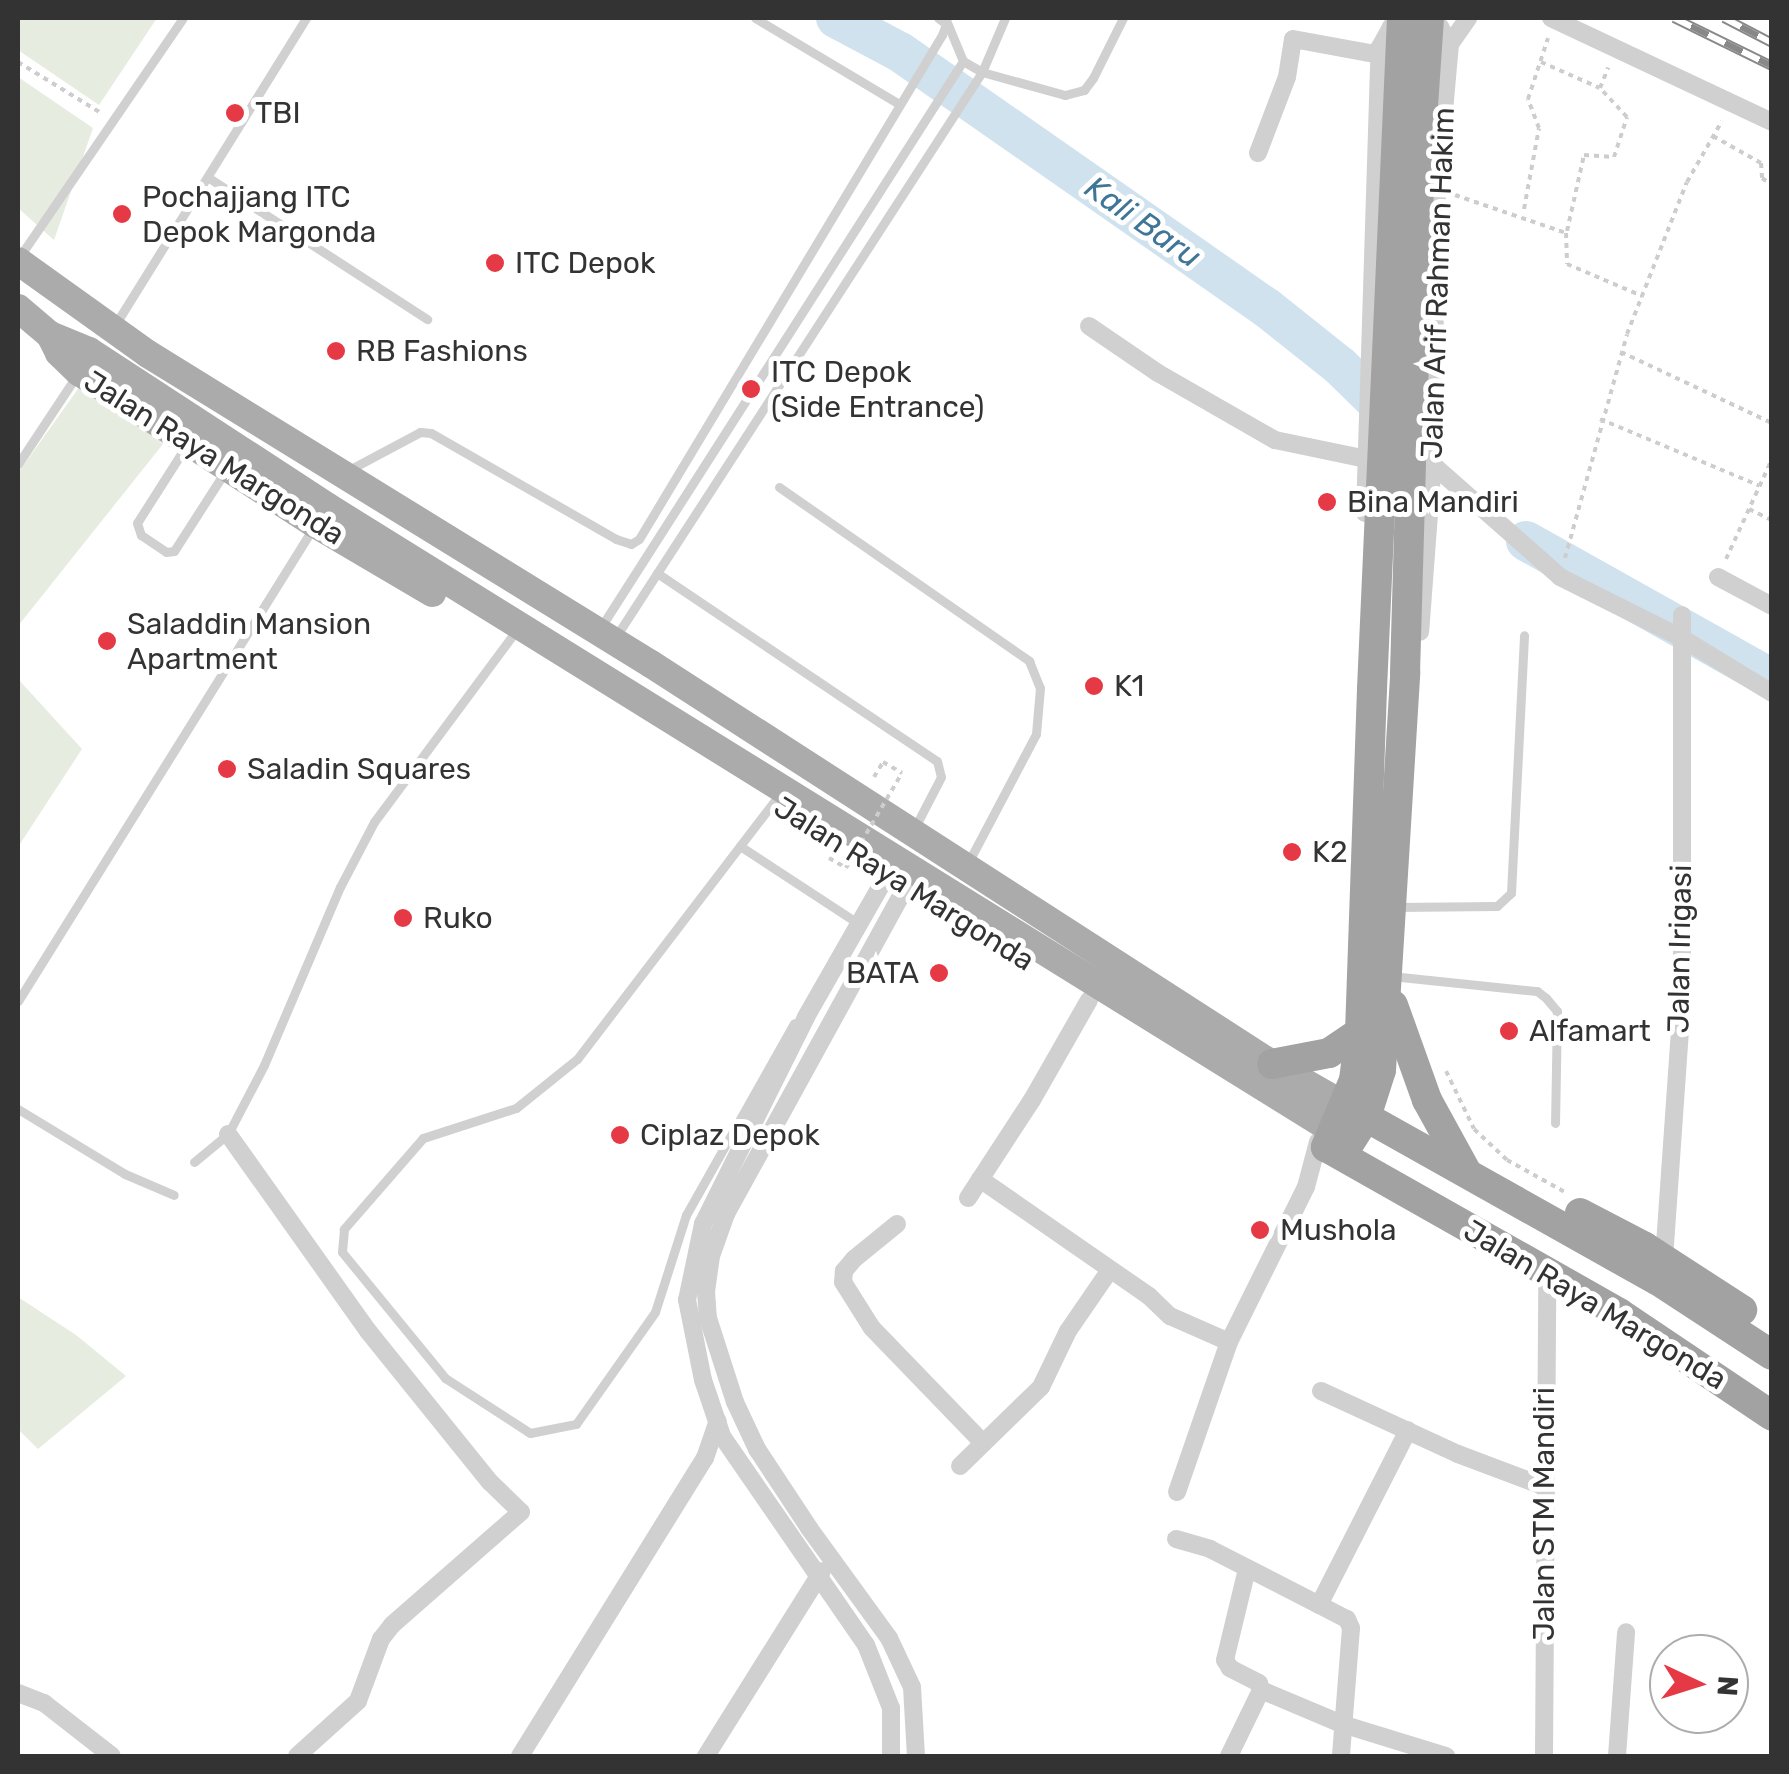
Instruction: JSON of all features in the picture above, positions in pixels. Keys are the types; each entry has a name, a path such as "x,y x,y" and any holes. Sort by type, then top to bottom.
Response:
{"highway":[{"name":"Jalan Arif Rahman Hakim","path":"1340,1134 1381,1070 1405,672 1420,169 1429,18"},
{"name":"Jalan Arif Rahman Hakim","path":"1340,1134 1354,1080 1360,1032 1392,23"},
{"path":"1388,982 1427,1100 1477,1177"},
{"path":"1272,1064 1329,1053 1360,1032"},
{"name":"Jalan Raya Margonda","path":"1340,1134 1477,1177 1534,1188 1664,1259 1772,1330"},
{"name":"Jalan Raya Margonda","path":"1340,1134 1772,1392"},
{"name":"Jalan Raya Margonda","path":"1477,1177 1657,1280 1772,1355"},
{"name":"Jalan Raya Margonda","path":"1695,1349 1772,1416"}],"main road":[{"name":"Jalan Raya Margonda","path":"18,261 111,331 606,636 1272,1064 1340,1134"},
{"name":"Jalan Raya Margonda","path":"18,308 50,335 89,351 321,516"},
{"name":"Jalan Raya Margonda","path":"50,335 59,353 79,372 227,469 321,516 515,631 896,870 1340,1134"},
{"name":"Jalan Raya Margonda","path":"896,870 1089,1000 1340,1134"}],"street":[{"path":"1392,23 1440,27 1450,44 1468,18"},
{"path":"1553,18 1772,122"},
{"name":"Jalan Arif Rahman Hakim","path":"1370,730 1363,626 1368,393 1380,56 1392,23"},
{"path":"1258,153 1287,78 1293,39 1380,56"},
{"name":"Jalan Arif Rahman Hakim","path":"1402,731 1420,629 1432,464 1436,188 1450,44"},
{"path":"1089,326 1158,373 1275,440 1366,460"},
{"path":"1432,464 1560,576 1680,626 1772,693"},
{"path":"1718,576 1772,606"},
{"name":"Jalan Irigasi","path":"1664,1259 1682,1000 1680,626"},
{"path":"890,1756 892,1721 888,1693 866,1645 729,1452 687,1314 703,1251 780,1110 896,870"},
{"path":"968,1198 1089,1000"},
{"path":"228,1134 368,1331 490,1482 521,1512 392,1625 381,1639 358,1701 298,1756"},
{"path":"1177,1492 1229,1342 1306,1188 1340,1134"},
{"path":"980,1179 1149,1296 1170,1316 1229,1342"},
{"path":"897,1224 854,1259 844,1270 843,1282 872,1328 982,1443"},
{"path":"703,1251 708,1318 736,1402 775,1478 890,1638 912,1688 916,1756"},
{"name":"Jalan STM Mandiri","path":"1544,1756 1544,1486 1551,1262"},
{"path":"960,1466 1042,1387 1068,1331 1110,1270"},
{"path":"1321,1391 1544,1486"},
{"path":"520,1756 705,1458 718,1422 736,1402"},
{"path":"1319,1605 1408,1430"},
{"path":"1176,1539 1210,1549 1347,1618 1351,1628 1341,1756"},
{"path":"706,1756 818,1576 832,1561"},
{"path":"1229,1756 1261,1690 1259,1683 1230,1668 1225,1660 1247,1569"},
{"path":"1617,1756 1626,1632"},
{"path":"1261,1690 1342,1724 1446,1756"},
{"path":"24,1694 112,1756"}],"lane":[{"path":"18,261 183,18"},
{"path":"111,331 306,18"},
{"path":"754,18 899,104"},
{"path":"606,636 656,573 982,72 1005,18"},
{"path":"943,20 963,60 982,72 1065,95 1084,90 1123,18"},
{"path":"345,472 420,432 431,433 616,539 631,544 640,539 942,35 943,20"},
{"path":"606,636 963,60"},
{"path":"208,178 427,320"},
{"path":"18,464 79,372"},
{"path":"188,443 137,523 140,534 166,552 174,551 227,469"},
{"path":"780,487 1029,661 1040,688 1036,734 967,866"},
{"path":"18,1001 321,516"},
{"path":"656,573 937,761 941,777 913,831"},
{"path":"194,1162 228,1134 264,1065 340,887 374,822 515,631"},
{"path":"1392,907 1498,906 1510,893 1524,635"},
{"path":"779,796 577,1059 516,1108 423,1138 344,1230 342,1252 354,1270 445,1378 530,1434 560,1431 583,1419 646,1328 686,1215 854,920 896,870"},
{"path":"740,846 854,920"},
{"path":"1388,982 1508,987 1538,992 1546,998 1557,1011 1555,1123"},
{"path":"18,1110 125,1174 174,1195"}],"path":[{"path":"1524,209 1539,128 1528,99 1553,18"},
{"path":"1600,88 1615,49"},
{"path":"1541,61 1600,88 1628,117 1614,157 1584,155 1566,233 1567,264 1642,296"},
{"path":"18,62 114,120"},
{"path":"1565,555 1621,352 1687,182 1732,104"},
{"path":"1714,136 1761,163 1762,178 1772,185"},
{"path":"1436,188 1566,233"},
{"path":"1621,352 1772,424"},
{"path":"1600,419 1760,486"},
{"path":"1718,576 1772,458"},
{"path":"1764,475 1772,478"},
{"path":"1749,509 1772,520"},
{"path":"828,858 846,868 902,773 883,762"},
{"path":"1444,1066 1474,1129 1507,1160 1570,1195"}],"shaded area":[{"path":"18,18 157,18 99,105 18,50"},
{"path":"18,77 93,128 54,240 18,208"},
{"path":"83,382 163,444 18,626 18,473"},
{"path":"18,679 82,749 18,847"},
{"path":"18,1297 76,1335 126,1376 38,1449 18,1429"}],"waterway":[{"name":"Kali Baru","path":"836,18 900,52 1267,308 1340,366 1399,424"},
{"name":"Kali Baru","path":"1526,541 1772,679"}],"railway":[{"path":"1674,18 1772,66"},
{"path":"1724,18 1772,43"}],"place":[{"name":"TBI","path":"235,113"},
{"name":"Pochajjang ITC Depok Margonda","path":"122,214"},
{"name":"ITC Depok","path":"495,263"},
{"name":"RB Fashions","path":"336,351"},
{"name":"ITC Depok (Side Entrance)","path":"751,389"},
{"name":"Bina Mandiri","path":"1327,502"},
{"name":"Saladdin Mansion Apartment","path":"107,641"},
{"name":"K1","path":"1094,686"},
{"name":"Saladin Squares","path":"227,769"},
{"name":"K2","path":"1292,852"},
{"name":"Ruko","path":"403,918"},
{"name":"BATA","path":"939,973"},
{"name":"Alfamart","path":"1509,1031"},
{"name":"Ciplaz Depok","path":"620,1135"},
{"name":"Mushola","path":"1260,1230"}]}
